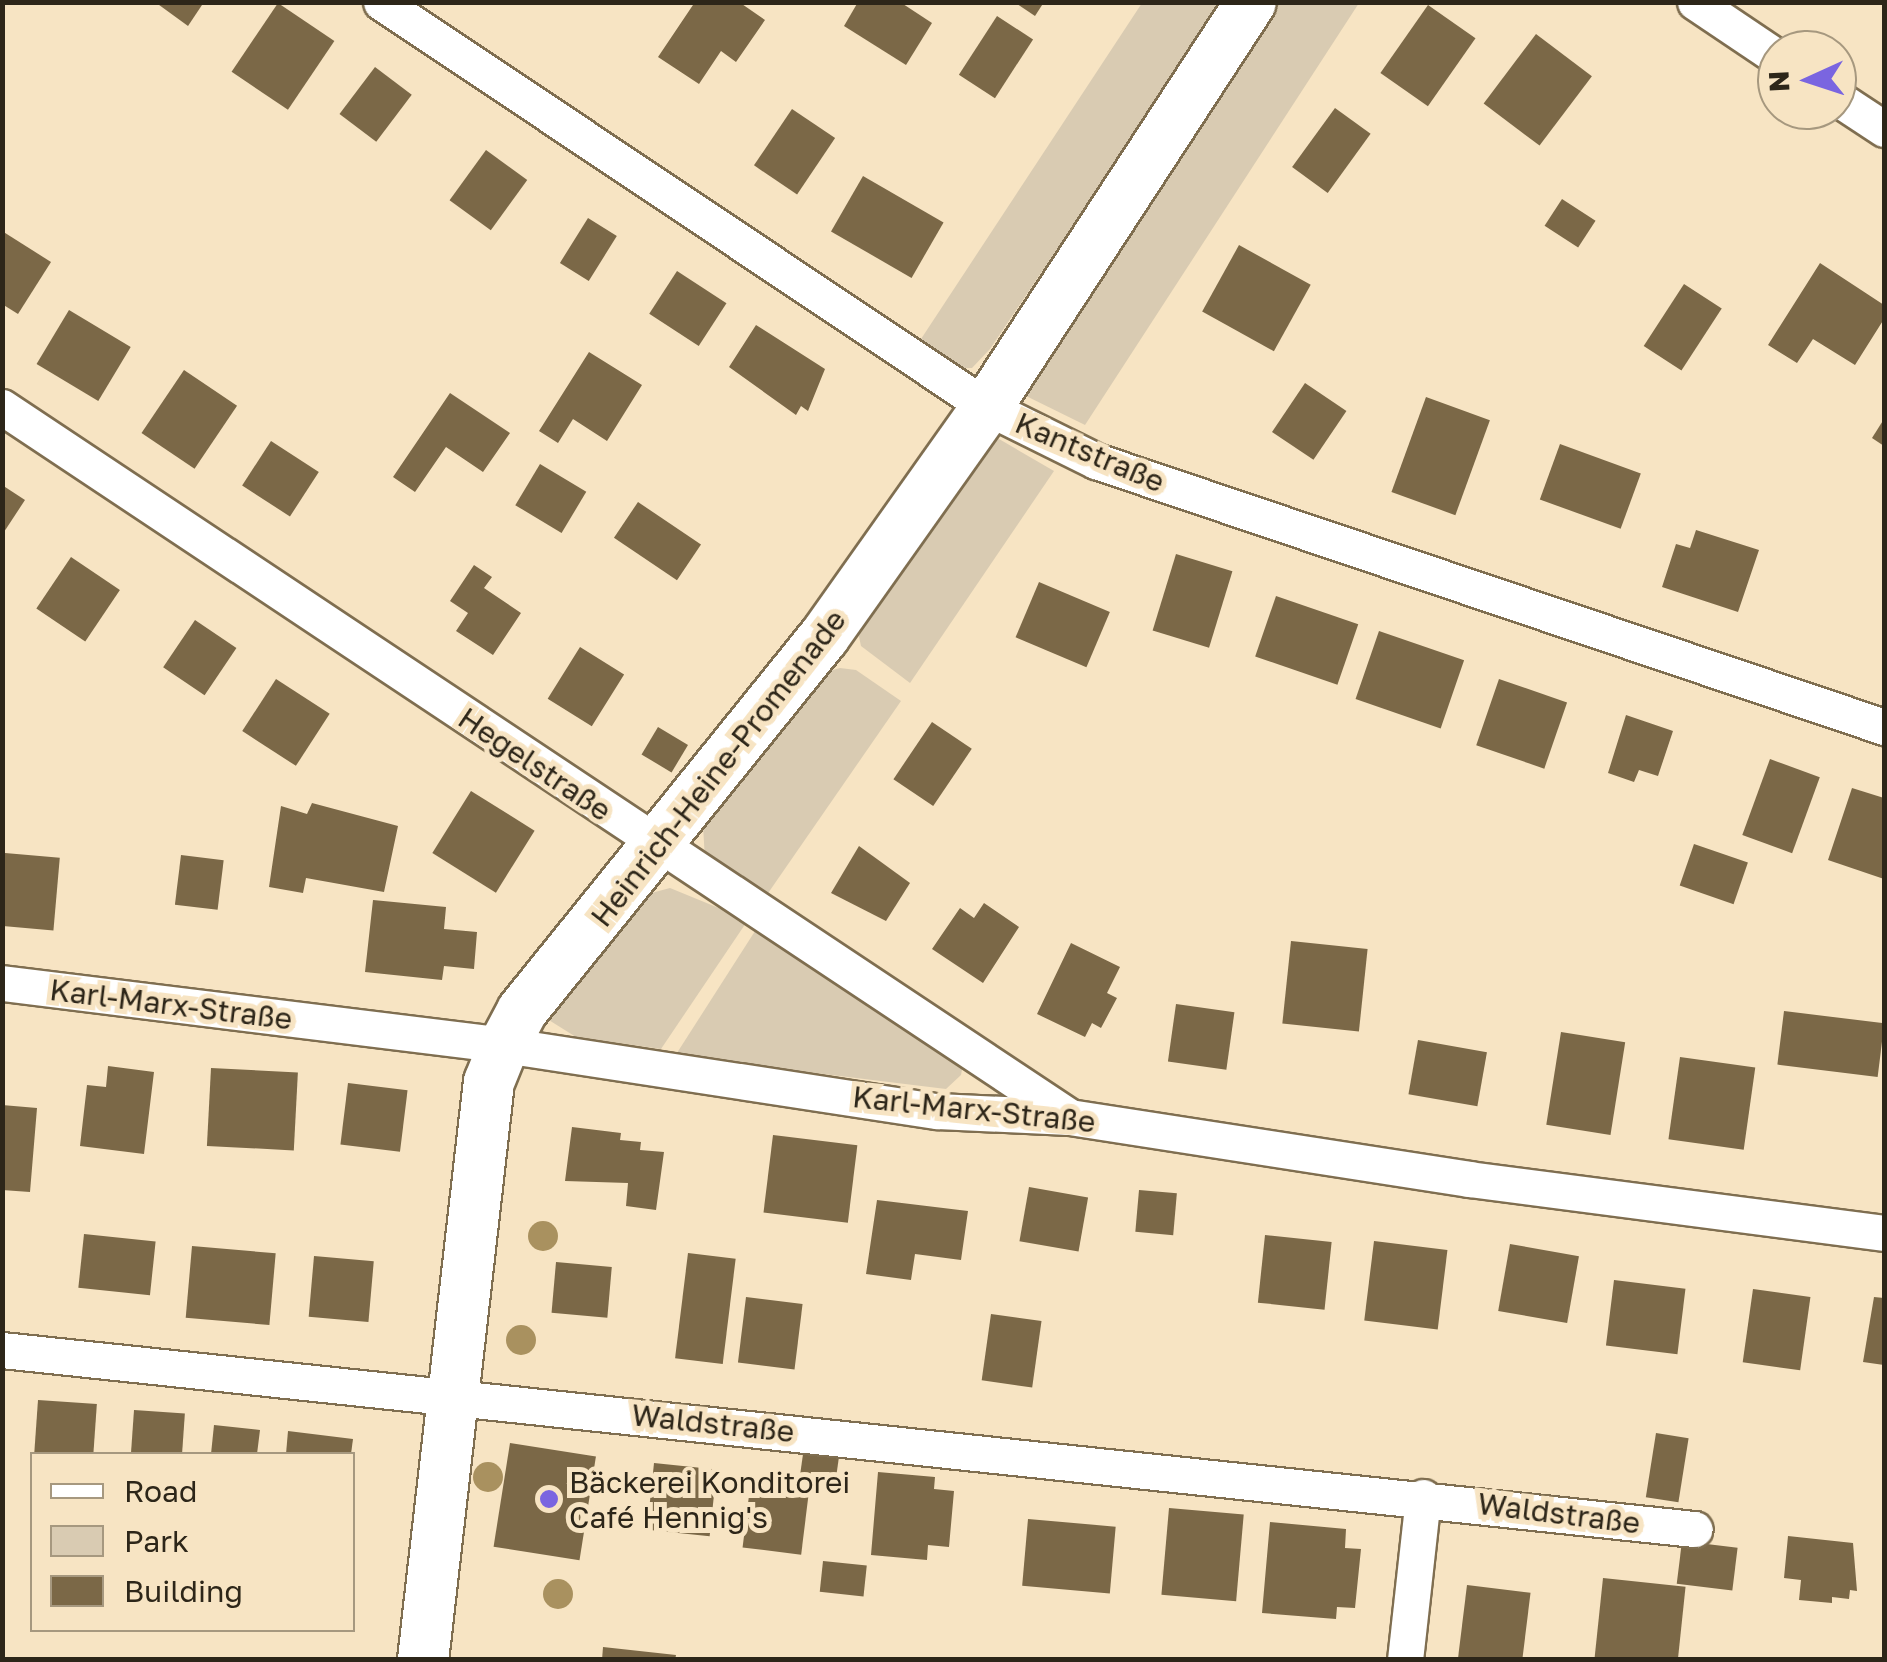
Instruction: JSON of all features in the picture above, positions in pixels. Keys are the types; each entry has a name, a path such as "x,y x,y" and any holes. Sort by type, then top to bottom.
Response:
{"street":[{"name":"Kantstraße","path":"381,2 986,407 1096,461 1884,727"},
{"name":"Heinrich-Heine-Promenade","path":"425,1640 488,1082 504,1044 522,1012 660,848 824,638 986,407 1250,2"},
{"path":"1695,2 1757,44"},
{"path":"1857,112 1884,130"},
{"name":"Hegelstraße","path":"2,407 660,848 1070,1116"},
{"name":"Karl-Marx-Straße","path":"2,983 504,1044 937,1110 1070,1116 1469,1178 1884,1233"},
{"name":"Waldstraße","path":"2,1350 1423,1497 1695,1530"},
{"path":"1406,1660 1423,1497"}],"green space":[{"path":"1142,3 1222,3 990,349 972,368 963,368 921,339"},
{"path":"1270,3 1359,3 1085,425 1020,393"},
{"path":"999,439 1054,471 910,683 861,646 855,618 978,446"},
{"path":"840,668 856,670 901,701 764,899 705,859 703,826 822,673"},
{"path":"670,888 748,920 661,1049 576,1037 544,1017 644,895"},
{"path":"757,928 963,1064 961,1075 946,1089 675,1056"}],"building":[{"path":"155,2 204,2 188,26"},
{"path":"695,2 739,2 765,20 736,62 721,51 699,84 658,57"},
{"path":"858,2 900,2 932,23 906,65 844,26"},
{"path":"1014,2 1044,2 1035,16"},
{"path":"278,3 334,41 288,110 232,72"},
{"path":"1428,5 1476,38 1428,106 1380,73"},
{"path":"997,16 1033,39 995,98 959,75"},
{"path":"1536,34 1592,76 1540,146 1484,103"},
{"path":"375,67 412,95 376,142 339,114"},
{"path":"1335,108 1371,134 1328,193 1292,167"},
{"path":"792,109 835,138 797,194 754,165"},
{"path":"486,150 527,180 491,230 450,200"},
{"path":"863,176 944,222 912,278 831,231"},
{"path":"1562,199 1596,221 1578,248 1545,226"},
{"path":"588,218 617,236 589,281 560,263"},
{"path":"2,231 51,262 18,314 2,304"},
{"path":"1239,245 1311,285 1274,351 1202,311"},
{"path":"1820,263 1884,305 1884,319 1855,365 1813,339 1797,363 1768,345"},
{"path":"677,271 726,303 699,346 649,314"},
{"path":"1684,284 1722,309 1681,371 1644,346"},
{"path":"69,310 131,347 98,401 37,364"},
{"path":"756,325 825,369 808,411 801,406 796,415 729,367"},
{"path":"589,352 642,385 607,441 573,419 558,443 539,431"},
{"path":"184,370 237,406 195,469 142,433"},
{"path":"1305,383 1346,411 1313,460 1272,432"},
{"path":"450,393 510,433 483,472 446,447 415,492 393,477"},
{"path":"1426,397 1490,420 1455,515 1391,492"},
{"path":"1884,419 1884,446 1872,438"},
{"path":"271,441 319,472 290,516 242,485"},
{"path":"1560,444 1641,473 1621,529 1540,499"},
{"path":"540,464 586,492 562,533 515,505"},
{"path":"2,485 25,500 2,535"},
{"path":"638,502 701,544 677,580 614,538"},
{"path":"1696,530 1759,550 1738,612 1662,587 1676,544 1690,548"},
{"path":"1176,554 1232,571 1209,648 1153,631"},
{"path":"71,557 120,590 85,641 36,608"},
{"path":"474,565 492,577 484,588 521,613 493,655 456,631 468,613 450,601"},
{"path":"1039,582 1110,612 1086,667 1016,637"},
{"path":"1276,596 1358,624 1337,685 1255,657"},
{"path":"195,620 236,648 205,695 163,667"},
{"path":"1379,631 1464,660 1441,728 1356,699"},
{"path":"580,647 624,675 592,726 548,699"},
{"path":"276,679 330,714 296,766 242,731"},
{"path":"1499,679 1567,702 1544,769 1476,745"},
{"path":"1626,715 1673,731 1658,776 1639,770 1634,782 1608,773"},
{"path":"932,722 972,749 933,806 893,779"},
{"path":"658,727 688,745 672,772 642,754"},
{"path":"1770,759 1820,777 1792,853 1742,835"},
{"path":"1852,788 1884,798 1884,879 1828,860"},
{"path":"471,791 535,831 496,893 432,853"},
{"path":"312,803 398,826 384,892 306,878 303,893 269,887 281,806 307,814"},
{"path":"1694,844 1748,863 1734,904 1680,886"},
{"path":"859,846 910,883 886,921 831,893"},
{"path":"5,853 60,858 53,931 2,926"},
{"path":"181,855 224,860 218,910 175,905"},
{"path":"373,900 446,907 444,929 477,932 474,969 444,966 442,980 365,972"},
{"path":"984,903 1019,927 983,983 932,949 960,908 974,918"},
{"path":"1291,941 1368,949 1359,1032 1282,1024"},
{"path":"1071,943 1120,967 1107,993 1117,998 1101,1028 1092,1023 1085,1037 1037,1014"},
{"path":"1176,1004 1234,1012 1226,1070 1168,1061"},
{"path":"1784,1011 1884,1023 1878,1077 1777,1065"},
{"path":"1561,1032 1625,1042 1610,1135 1546,1125"},
{"path":"1418,1040 1487,1052 1477,1106 1408,1094"},
{"path":"1680,1057 1755,1068 1744,1150 1668,1139"},
{"path":"108,1066 154,1072 144,1154 80,1146 87,1085 106,1087"},
{"path":"211,1068 298,1073 294,1150 207,1146"},
{"path":"348,1083 408,1090 400,1152 340,1145"},
{"path":"2,1105 37,1108 30,1192 2,1190"},
{"path":"572,1127 621,1133 620,1140 641,1142 640,1150 664,1152 656,1210 626,1206 628,1183 565,1181"},
{"path":"773,1135 857,1145 848,1223 763,1212"},
{"path":"1029,1187 1088,1197 1079,1252 1019,1241"},
{"path":"1139,1190 1177,1193 1173,1235 1135,1232"},
{"path":"877,1200 968,1211 961,1260 915,1254 911,1280 866,1274"},
{"path":"84,1234 156,1242 150,1295 78,1288"},
{"path":"1265,1235 1332,1242 1325,1310 1258,1303"},
{"path":"1374,1241 1447,1250 1438,1329 1364,1320"},
{"path":"1510,1244 1579,1256 1567,1323 1498,1311"},
{"path":"192,1246 276,1253 269,1325 186,1318"},
{"path":"688,1253 736,1259 723,1364 675,1358"},
{"path":"314,1256 374,1261 368,1322 309,1317"},
{"path":"556,1262 612,1267 607,1318 552,1313"},
{"path":"1614,1280 1685,1289 1677,1354 1606,1346"},
{"path":"1753,1289 1810,1297 1800,1370 1743,1362"},
{"path":"746,1297 803,1304 795,1369 738,1363"},
{"path":"1874,1297 1884,1298 1884,1365 1863,1362"},
{"path":"991,1314 1042,1321 1032,1387 982,1380"},
{"path":"38,1400 97,1404 94,1452 34,1452"},
{"path":"134,1410 185,1414 182,1452 131,1452"},
{"path":"214,1425 260,1430 257,1452 211,1452"},
{"path":"288,1431 353,1439 351,1452 286,1452"},
{"path":"1656,1433 1689,1438 1678,1502 1646,1497"},
{"path":"510,1443 596,1457 580,1560 494,1547"},
{"path":"804,1447 840,1452 835,1485 799,1480"},
{"path":"654,1463 717,1470 710,1536 647,1530"},
{"path":"878,1472 935,1477 934,1489 954,1491 949,1547 928,1545 927,1560 871,1555"},
{"path":"751,1479 810,1486 801,1555 743,1547"},
{"path":"1169,1508 1244,1515 1236,1601 1161,1595"},
{"path":"1028,1519 1116,1527 1110,1593 1022,1586"},
{"path":"1270,1522 1346,1529 1345,1548 1361,1549 1355,1608 1337,1607 1336,1619 1262,1613"},
{"path":"1788,1536 1853,1543 1857,1591 1850,1590 1849,1599 1832,1597 1832,1603 1799,1600 1801,1580 1784,1578"},
{"path":"1682,1541 1738,1548 1732,1591 1677,1584"},
{"path":"823,1561 867,1566 864,1596 820,1592"},
{"path":"1603,1578 1686,1587 1678,1660 1594,1660"},
{"path":"1467,1585 1531,1593 1522,1660 1458,1660"},
{"path":"603,1647 676,1655 675,1660 602,1660"}],"place":[{"name":"Bäckerei Konditorei Café Hennig's","path":"549,1499"}]}
